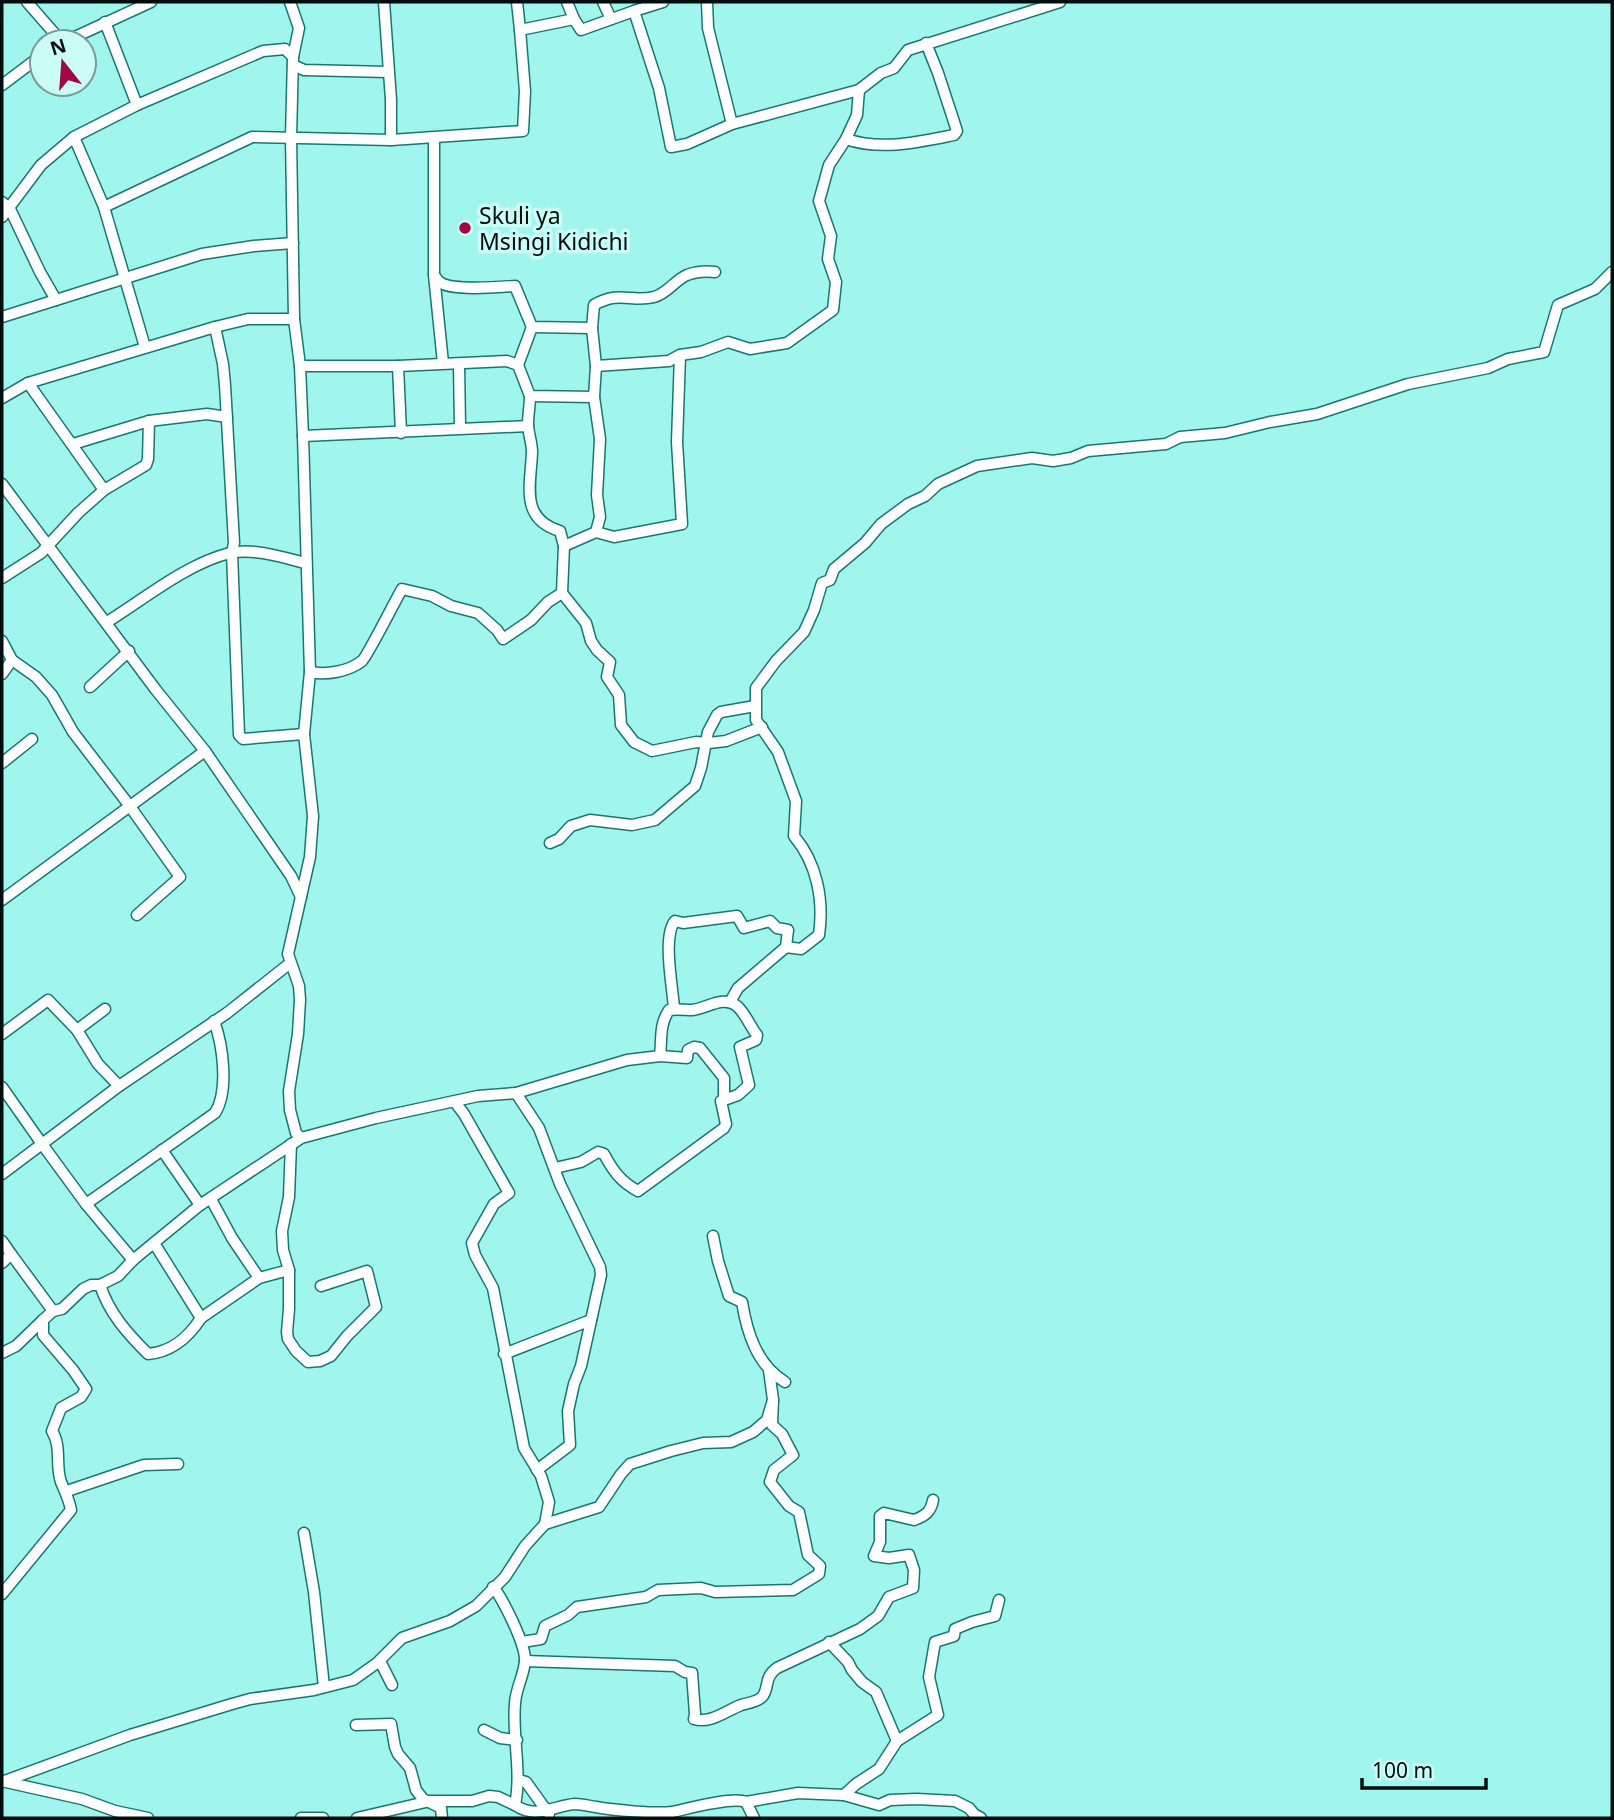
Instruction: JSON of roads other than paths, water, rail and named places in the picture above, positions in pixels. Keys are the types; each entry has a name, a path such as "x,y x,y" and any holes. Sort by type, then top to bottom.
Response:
{"street":[{"path":"27,2 50,28"},
{"path":"92,28 151,2"},
{"path":"290,2 299,28 293,61 291,137 294,319 300,366 310,672 304,734 313,816 310,857 288,954 289,964 299,986 300,1000 299,1034 289,1091 296,1141 282,1231 283,1250 289,1270 288,1339 308,1362 331,1356 376,1307 367,1271 321,1286"},
{"path":"384,2 391,140"},
{"path":"104,207 252,137 391,140 523,131 525,91 517,2"},
{"path":"567,2 582,30 663,2"},
{"path":"603,2 611,19"},
{"path":"707,2 708,28 732,124"},
{"path":"634,11 659,88 671,147 687,144 732,124 859,90 881,73 894,68 908,50 1060,2"},
{"path":"520,30 574,19"},
{"path":"105,22 137,105"},
{"path":"846,139 875,145 896,145 954,135 957,131 926,43"},
{"path":"56,300 4,209 41,165 74,137 137,105 263,51 285,49 293,61 304,70 388,72"},
{"path":"2,85 28,66"},
{"path":"596,366 669,361 680,355 701,352 728,342 750,349 787,343 832,310 836,282 828,259 831,236 819,201 829,165 846,139 857,115 859,90"},
{"path":"74,137 104,207 145,347"},
{"path":"434,139 433,275 443,363"},
{"path":"2,317 202,254 293,243"},
{"path":"596,532 600,517 597,495 600,439 593,397 596,366 592,328 594,305 606,298 659,296 686,276 715,272"},
{"path":"786,947 802,949 818,936 822,916 820,897 813,866 805,849 794,836 796,801 788,775 778,752 756,720 756,688 776,661 804,632 822,583 830,580 834,569 865,543 881,524 908,504 925,496 938,484 977,466 1032,458 1053,461 1106,448 1166,444 1180,437 1225,433 1317,414 1408,384 1488,368 1508,359 1544,352 1558,305 1595,289 1612,272"},
{"path":"433,275 442,284 452,286 515,286 532,327 517,365 530,396 528,426 532,449 529,496 536,516 545,527 560,531 564,546 562,593 586,623 591,641 597,650 610,662 607,677 619,695 621,725 634,742 652,751 705,741 726,741 762,727"},
{"path":"2,398 28,383 215,327 248,319 294,319"},
{"path":"215,327 223,364 227,417 234,543 232,553 239,735 243,738 304,734"},
{"path":"532,327 592,328"},
{"path":"564,546 596,532 614,537 682,524 677,442 680,355"},
{"path":"300,366 398,366 507,361 517,365"},
{"path":"459,364 460,428"},
{"path":"398,366 401,433"},
{"path":"28,383 104,490"},
{"path":"530,396 593,397"},
{"path":"73,444 149,421 207,415 227,417"},
{"path":"2,578 48,547 78,513 104,490 146,465 149,421"},
{"path":"303,436 528,426"},
{"path":"2,484 205,751 291,876 301,897"},
{"path":"107,622 189,570 232,553 270,554 305,563"},
{"path":"310,672 323,674 346,670 364,660 402,589 432,596 452,606 478,613 498,631 502,639 531,620 548,602 562,593"},
{"path":"2,641 12,660 36,677 52,695 73,732 180,877 137,915"},
{"path":"90,687 129,651"},
{"path":"2,674 12,660"},
{"path":"550,843 559,839 571,827 590,820 632,825 655,820 695,786 705,741 713,721 721,712 755,706"},
{"path":"2,763 33,739"},
{"path":"2,900 205,751"},
{"path":"674,1009 674,989 668,961 670,926 675,921 683,923 737,916 744,928 770,921 777,928 788,929 786,947 738,988 730,1002"},
{"path":"2,1174 119,1086 227,1013 289,964"},
{"path":"2,1034 48,1000 77,1030 98,1064 119,1086"},
{"path":"660,1056 660,1031 669,1010 692,1010 722,1001 730,1002 743,1013 757,1034 756,1040 740,1047 749,1085 738,1095 724,1098"},
{"path":"77,1030 105,1009"},
{"path":"86,1203 215,1113 220,1106 222,1051 214,1021"},
{"path":"2,1353 16,1346 53,1311 62,1309 83,1289 100,1285 118,1276 133,1260 200,1205 296,1141 376,1118 478,1096 516,1093 627,1060 660,1056 687,1058 688,1050 694,1047 700,1048 724,1078 724,1098 721,1101 726,1124 724,1128 638,1191 624,1183 604,1154 598,1152 581,1162 555,1168"},
{"path":"2,1087 86,1203 133,1260"},
{"path":"516,1093 539,1128 589,1249 600,1267 601,1275 581,1366 568,1410 570,1445 537,1470"},
{"path":"3,1782 51,1762 232,1703 353,1680 380,1661 402,1638 421,1633 476,1606 505,1577 545,1524 549,1503 541,1476 524,1448 493,1287 475,1255 472,1243 494,1204 509,1194 455,1102"},
{"path":"162,1150 200,1205"},
{"path":"211,1199 232,1238 259,1278"},
{"path":"713,1236 729,1296 742,1302 746,1325 761,1360 769,1370 786,1382"},
{"path":"2,1241 53,1311"},
{"path":"154,1243 201,1318"},
{"path":"2,1263 11,1254"},
{"path":"100,1285 123,1329 148,1354 167,1350 186,1338 201,1318 259,1278 289,1270"},
{"path":"2,1594 71,1510 61,1482 58,1440 52,1431 61,1408 81,1396 86,1389 43,1335 43,1320"},
{"path":"505,1354 591,1320"},
{"path":"522,1642 541,1639 545,1626 568,1615 577,1607 646,1597 658,1590 793,1590 819,1575 820,1566 808,1555 799,1511 789,1506 770,1482 774,1470 793,1455 782,1434 772,1425 774,1400 769,1370"},
{"path":"545,1524 599,1507 630,1464 703,1443 730,1442 753,1432 767,1420 774,1400"},
{"path":"68,1496 86,1485 144,1465 178,1464"},
{"path":"525,1661 675,1667 692,1673 694,1719 701,1721 760,1699 765,1693 769,1673 860,1629 878,1616 889,1597 913,1588 914,1570 909,1555 889,1558 874,1556 880,1542 880,1516 891,1513 914,1520 932,1509 933,1500"},
{"path":"304,1533 314,1592 324,1687"},
{"path":"494,1587 522,1642 525,1661 515,1697 516,1765 519,1780 515,1805"},
{"path":"844,1795 879,1769 897,1741 938,1715 929,1677 935,1642 954,1636 955,1629 995,1616 999,1600"},
{"path":"829,1642 849,1662 862,1682 876,1692 897,1741"},
{"path":"380,1661 392,1685"},
{"path":"356,1725 391,1724 395,1747 410,1768 416,1790 423,1799 441,1808 442,1818"},
{"path":"484,1730 500,1738 517,1740"},
{"path":"519,1780 526,1782 549,1814"},
{"path":"3,1782 82,1799 115,1811 148,1818"},
{"path":"357,1818 430,1801 472,1801 489,1796 498,1797 527,1812 549,1814 566,1805 576,1804 664,1812 798,1793 844,1795 879,1805 890,1800 955,1801 981,1818"},
{"path":"746,1802 754,1818"},
{"path":"301,1818 323,1818"}],"place":[{"name":"Skuli ya Msingi Kidichi","path":"465,228"}]}
